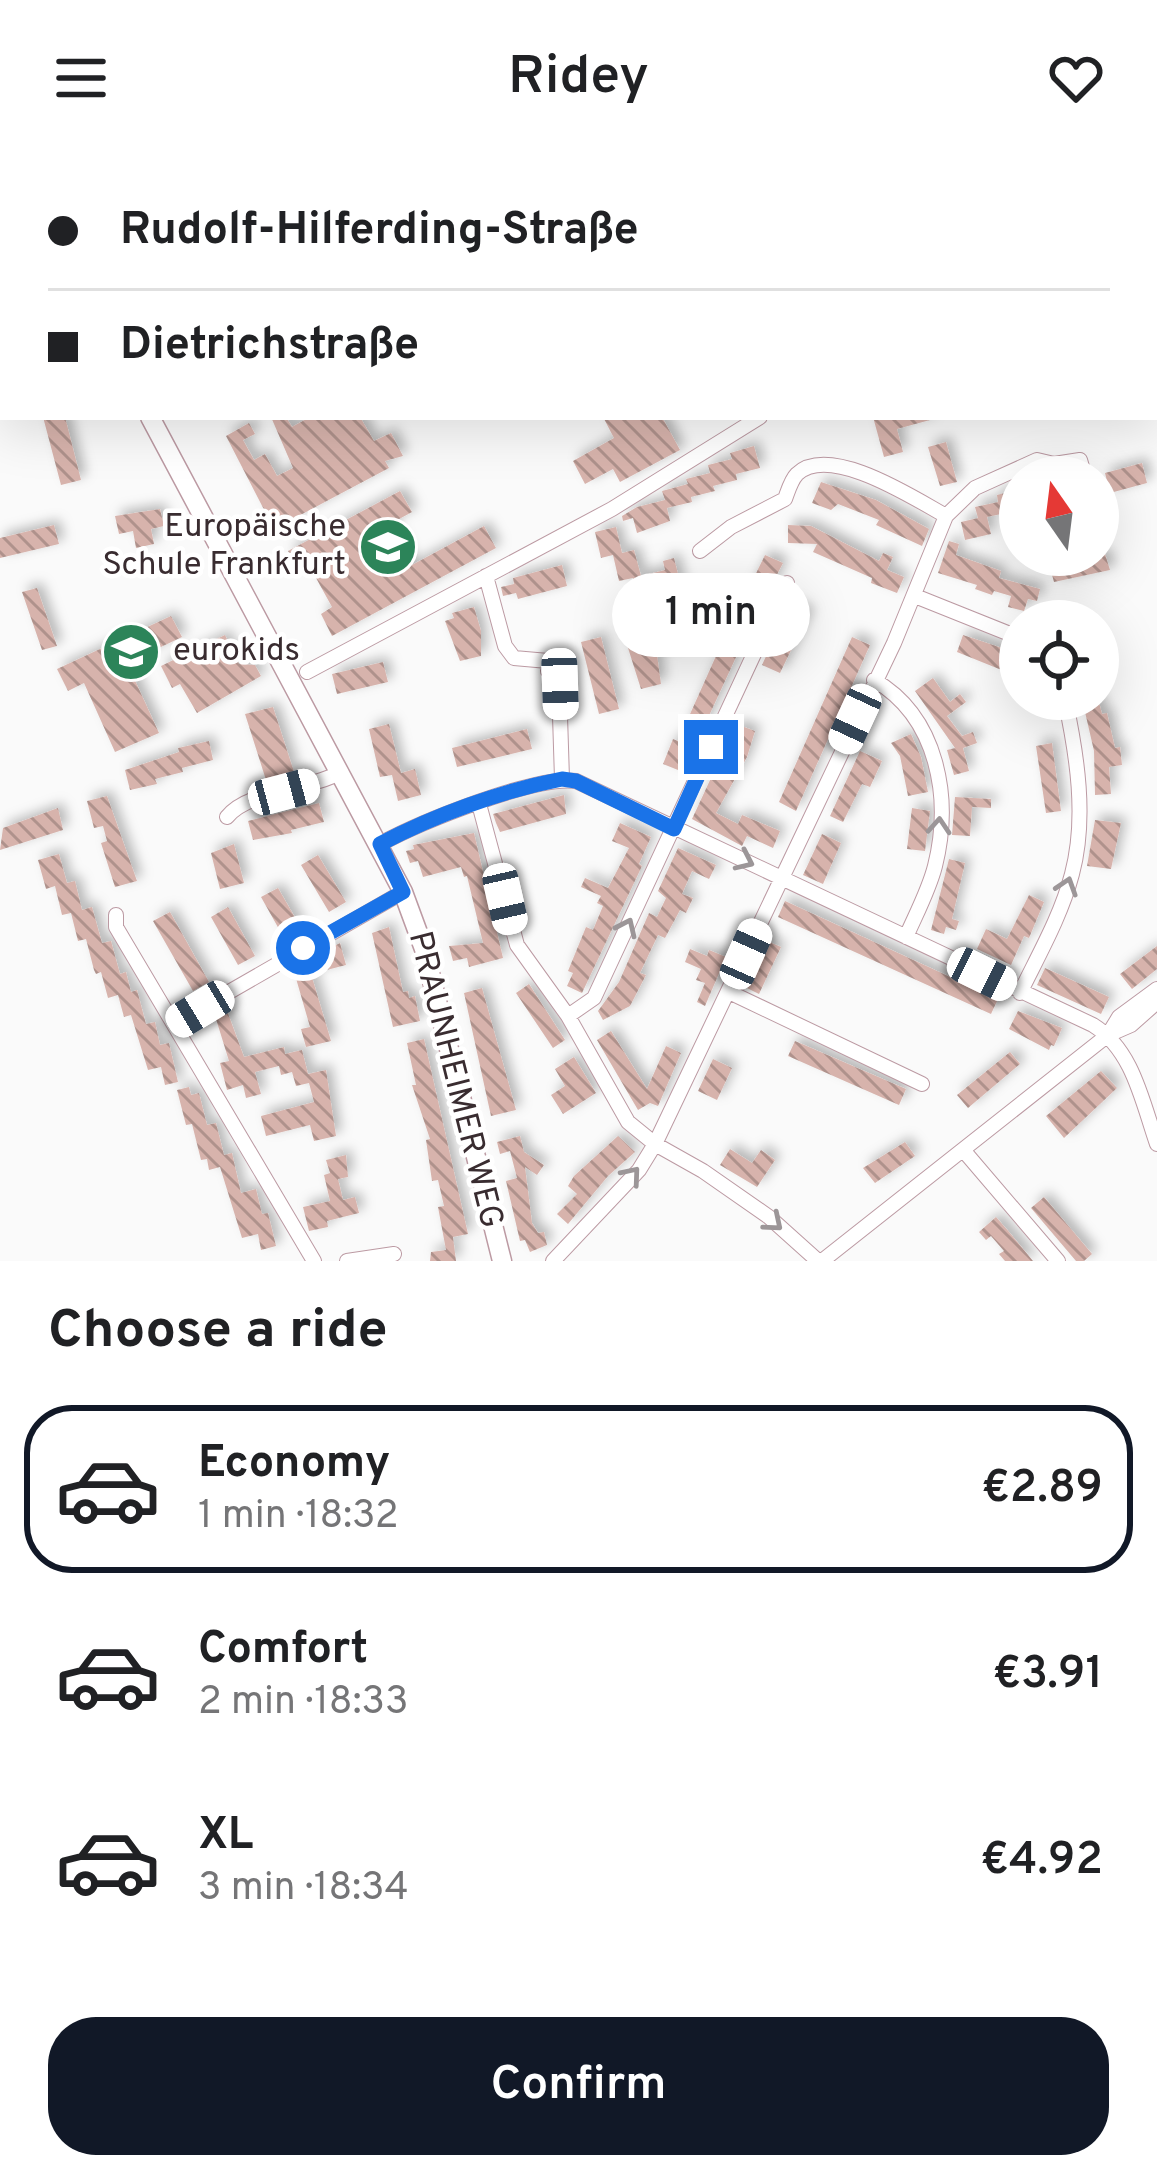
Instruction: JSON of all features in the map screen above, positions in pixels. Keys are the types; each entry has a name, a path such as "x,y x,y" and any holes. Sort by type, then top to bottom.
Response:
{"main road":[{"name":"PRAUNHEIMER WEG","path":"152,420 403,892 424,949 502,1260"}],"street":[{"path":"307,672 612,509 755,420"},
{"path":"700,551 731,527 784,499 794,476 803,469 826,464 856,470 946,517"},
{"path":"554,1261 639,1170 655,1144 915,596 946,517 975,488 999,477"},
{"path":"486,577 505,646 514,658 548,666 560,684 562,779"},
{"path":"568,1016 594,998 787,583"},
{"path":"915,596 999,630"},
{"path":"874,680 890,689 916,719 932,746 940,779 935,866 906,937"},
{"path":"1020,993 1054,924 1073,870 1080,802 1068,720"},
{"path":"226,817 242,803 326,781 341,772"},
{"path":"380,844 479,804 562,779 576,781 1108,1035 1127,1060 1157,1144"},
{"path":"479,804 517,944 568,1016 628,1122 769,1217 820,1261 1108,1035 1131,1024 1157,1002"},
{"path":"176,1023 403,892"},
{"path":"116,915 116,927 314,1261"},
{"path":"1108,1035 1119,1017 1157,989"},
{"path":"729,992 922,1084"},
{"path":"964,1151 1058,1261"},
{"path":"347,1261 394,1253"}],"building":[{"path":"44,420 66,420 81,480 61,485"},
{"path":"272,420 288,420 292,427 305,420 362,420 374,441 391,433 403,456 385,461 389,468 274,529 226,436 249,423 255,434 243,440 254,460 265,454 277,476 293,468"},
{"path":"605,420 664,420 680,450 620,482 613,469 585,484 573,461 614,438"},
{"path":"874,420 930,420 897,429 903,452 884,457"},
{"path":"946,442 957,482 940,486 928,447"},
{"path":"754,446 760,468 736,474 737,480 713,486 715,491 691,497 692,502 667,508 670,521 637,533 633,518 623,521 622,516 637,507 665,500 662,491 688,484 686,479 710,473 708,465 732,459 730,453"},
{"path":"1142,463 1147,483 1119,491 1119,469"},
{"path":"821,482 876,500 929,529 922,546 876,525 879,520 838,504 831,510 812,503"},
{"path":"400,491 412,512 390,524 412,565 484,526 496,548 332,636 321,614 332,607 310,567 300,572 288,551"},
{"path":"999,494 999,514 987,517 991,534 965,540 961,522 978,518 975,507 998,502"},
{"path":"160,509 164,526 151,529 154,544 136,548 133,531 119,534 115,516"},
{"path":"54,525 59,544 0,558 0,538"},
{"path":"788,525 811,526 879,561 883,553 893,557 887,570 904,577 897,593 813,552 817,544 788,543"},
{"path":"616,527 622,553 634,550 641,576 665,570 663,561 674,558 685,602 678,604 681,615 671,617 666,595 638,602 633,578 619,581 613,555 601,558 595,532"},
{"path":"949,541 959,544 956,555 999,570 999,578 1040,589 1037,600 1010,600 1011,596 994,591 992,595 975,589 977,585 938,573"},
{"path":"765,555 783,563 745,637 728,630"},
{"path":"562,565 567,586 518,599 516,593 503,596 501,587 514,584 513,578"},
{"path":"37,588 57,646 42,650 22,592"},
{"path":"790,604 809,613 780,673 762,665"},
{"path":"474,607 481,656 460,661 445,621 454,618 452,613"},
{"path":"171,616 182,637 127,663 159,733 115,752 84,683 68,691 57,669"},
{"path":"670,624 678,650 657,655 661,684 641,689 622,629 632,626 637,634"},
{"path":"225,635 239,664 255,665 261,676 197,713 180,684 172,688 161,666"},
{"path":"963,635 999,647 999,669 957,652"},
{"path":"601,637 619,709 599,714 581,642"},
{"path":"852,637 870,645 796,811 779,802"},
{"path":"720,647 737,655 683,772 663,764"},
{"path":"383,662 388,682 337,694 332,674"},
{"path":"933,678 950,702 960,694 966,702 947,716 962,736 973,732 977,743 963,748 969,771 954,775 947,750 955,748 915,691"},
{"path":"273,707 294,772 266,780 245,714"},
{"path":"1087,720 1109,720 1122,765 1109,767 1111,794 1095,795 1094,751"},
{"path":"389,724 401,773 415,769 421,795 398,801 392,775 380,777 369,729"},
{"path":"736,724 755,731 747,757 716,813 738,824 742,815 780,831 773,848 747,836 742,846 692,819"},
{"path":"527,729 532,749 457,767 452,748"},
{"path":"911,734 928,792 908,796 900,756 891,743"},
{"path":"209,741 213,760 130,790 125,770"},
{"path":"1052,743 1061,811 1046,813 1036,746"},
{"path":"860,751 882,761 870,787 862,784 843,822 830,816"},
{"path":"564,795 566,814 500,832 493,814"},
{"path":"107,796 137,881 115,887 101,843 107,841 103,826 94,828 87,801"},
{"path":"955,797 991,799 991,808 972,807 970,836 952,835"},
{"path":"319,803 324,822 253,840 248,821"},
{"path":"58,808 63,830 0,850 3,828"},
{"path":"912,808 930,811 925,851 907,849"},
{"path":"1095,820 1121,823 1111,869 1087,866"},
{"path":"620,823 651,837 582,993 567,986 573,973 568,971 586,927 593,930 603,906 597,903 601,896 581,887 585,878 608,888 629,848 612,841"},
{"path":"474,833 503,958 469,967 467,958 453,961 449,946 483,943 467,876 461,867 423,877 418,861 410,863 406,851 414,849 413,845"},
{"path":"822,834 841,843 823,884 803,875"},
{"path":"234,844 244,883 220,889 211,853"},
{"path":"678,848 716,865 709,879 692,871 682,894 693,898 686,913 680,910 665,938 658,935 630,1006 603,1020 598,1011 619,982 649,913 657,917 666,898 658,891"},
{"path":"59,854 67,883 75,881 82,910 92,907 102,943 111,941 120,974 126,972 131,992 137,990 146,1024 155,1022 160,1045 169,1043 178,1082 165,1085 161,1067 148,1070 131,1015 124,1017 118,995 108,998 86,939 78,941 71,913 62,915 55,886 46,889 38,860"},
{"path":"318,855 346,902 329,912 301,865"},
{"path":"949,859 965,863 952,919 959,921 956,930 946,927 944,934 931,930"},
{"path":"278,888 301,928 284,938 261,897"},
{"path":"1029,895 1044,902 1011,965 977,949 986,929 1007,939"},
{"path":"785,901 998,999 991,1014 778,917"},
{"path":"228,907 255,956 238,965 211,917"},
{"path":"170,912 209,982 193,991 153,921"},
{"path":"389,927 403,992 408,991 409,998 415,996 420,1021 393,1027 372,933"},
{"path":"767,941 781,947 759,994 747,988"},
{"path":"340,943 346,965 311,974 331,1041 306,1047 301,1029 310,1027 293,968 315,963 313,957"},
{"path":"1157,946 1157,969 1132,989 1120,974"},
{"path":"690,949 726,957 705,1006 697,1002 705,983 696,980 701,969 685,962"},
{"path":"1045,968 1109,997 1101,1014 1037,985"},
{"path":"529,984 565,1040 553,1048 516,993"},
{"path":"482,988 516,1110 491,1116 464,993"},
{"path":"226,1008 244,1057 284,1047 285,1054 302,1050 308,1074 326,1070 336,1136 314,1141 310,1125 266,1136 261,1116 314,1102 309,1083 296,1086 292,1072 281,1075 279,1066 255,1072 261,1094 246,1098 243,1085 227,1090 220,1063 229,1061 216,1019 217,1012"},
{"path":"1018,1011 1062,1028 1054,1046 1049,1050 1009,1029"},
{"path":"611,1031 647,1089 666,1046 681,1053 658,1106 650,1103 638,1110 597,1040"},
{"path":"424,1039 468,1234 453,1237 456,1261 430,1261 431,1252 446,1250 438,1207 444,1206 438,1180 432,1181 426,1140 430,1139 412,1085 416,1085 407,1043"},
{"path":"795,1041 906,1089 899,1105 788,1056"},
{"path":"1010,1052 1020,1064 968,1108 957,1095"},
{"path":"574,1057 596,1093 563,1114 551,1095 565,1086 555,1069"},
{"path":"713,1059 732,1068 717,1100 698,1091"},
{"path":"1101,1071 1117,1088 1064,1138 1046,1116"},
{"path":"189,1087 191,1095 199,1093 207,1125 216,1123 224,1155 232,1153 241,1193 256,1189 276,1246 261,1250 258,1234 242,1238 220,1167 209,1170 207,1159 201,1160 192,1124 186,1125 177,1090"},
{"path":"520,1136 524,1152 544,1165 537,1175 525,1167 532,1223 538,1233 544,1232 547,1245 530,1252 525,1240 520,1241 506,1181 517,1178 510,1151 500,1154 497,1142"},
{"path":"618,1136 635,1152 568,1224 557,1214 577,1194 568,1186"},
{"path":"905,1142 915,1156 875,1183 863,1168"},
{"path":"730,1149 752,1163 761,1150 775,1160 757,1187 720,1165"},
{"path":"346,1155 348,1177 338,1179 343,1200 355,1197 359,1213 309,1231 303,1207 330,1201 326,1160"},
{"path":"1044,1197 1092,1254 1084,1261 1076,1261 1031,1208"},
{"path":"996,1217 1033,1261 1005,1261 999,1254 1004,1251 991,1236 986,1240 979,1232"}],"place":[{"name":"Europäische Schule Frankfurt","path":"388,547"},
{"name":"eurokids","path":"131,652"}],"route":[{"path":"303,948 403,892 380,844 395,836 436,818 562,779 576,781 674,829 711,747"}]}
